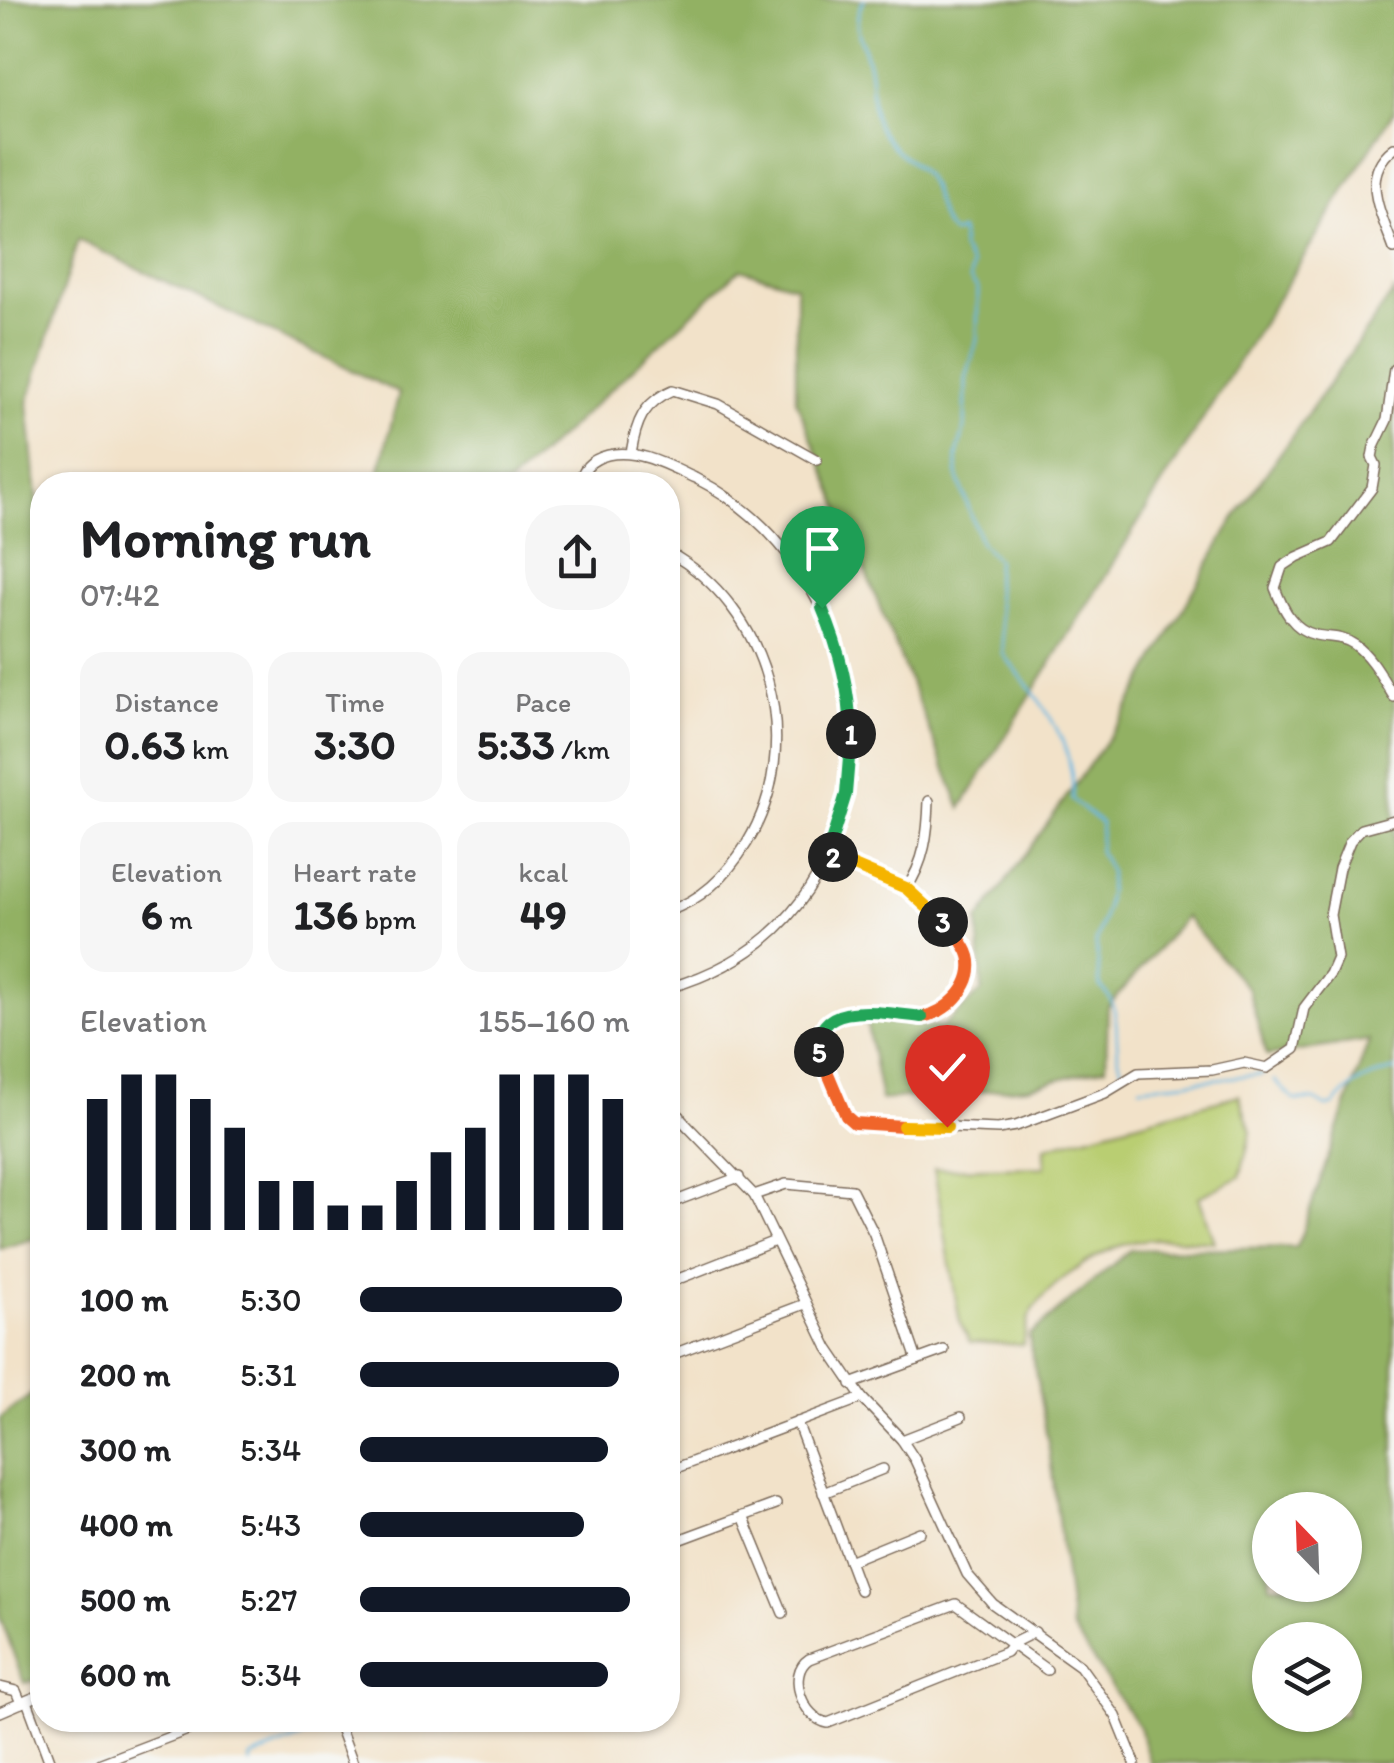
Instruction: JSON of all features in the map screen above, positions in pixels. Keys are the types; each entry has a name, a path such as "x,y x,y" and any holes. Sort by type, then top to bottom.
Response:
{"street":[{"path":"1394,148 1380,164 1373,186 1394,249"},
{"path":"1394,370 1386,420 1372,457 1376,464 1372,488 1331,542 1282,567 1276,588 1294,623 1312,634 1353,642 1366,654 1394,697"},
{"path":"632,453 640,414 650,402 672,390 718,404 817,460"},
{"path":"583,472 593,460 616,453 632,453 678,472"},
{"path":"680,473 705,483 762,526 796,566 822,608 834,637 851,729 846,794 827,855 791,912 748,954 709,975 680,984"},
{"path":"680,561 710,582 753,638 771,686 776,745 771,788 739,856 699,896 680,906"},
{"path":"906,888 919,870 928,832 929,800"},
{"path":"827,855 906,888 964,944 970,960 969,979 942,1011 926,1018 858,1011 840,1014 825,1024 818,1039 819,1051 846,1116 854,1123 975,1129 1016,1126 1105,1094 1138,1073 1212,1070 1244,1064 1267,1068 1288,1056 1300,1038 1304,1008 1337,958 1330,915 1339,868 1350,842 1361,829 1394,820"},
{"path":"680,1116 754,1195 805,1304 852,1384 915,1460 968,1574 993,1604 1080,1666 1116,1716 1135,1763"},
{"path":"680,1200 740,1177"},
{"path":"754,1195 786,1184 852,1190 874,1234 917,1360"},
{"path":"680,1277 775,1241"},
{"path":"680,1351 805,1304"},
{"path":"852,1384 944,1350"},
{"path":"680,1466 862,1398"},
{"path":"902,1440 961,1417"},
{"path":"797,1422 860,1590"},
{"path":"823,1493 884,1470"},
{"path":"680,1540 776,1504"},
{"path":"743,1516 783,1613"},
{"path":"849,1561 920,1532"},
{"path":"1035,1632 1012,1643 1006,1652 828,1723 813,1715 796,1676 798,1668 809,1659 956,1604 1012,1643 1048,1670"},
{"path":"0,1686 16,1692 30,1716"},
{"path":"0,1697 4,1710 30,1699"},
{"path":"37,1732 50,1763"},
{"path":"101,1762 182,1732"},
{"path":"341,1732 352,1763"}],"green space":[{"path":"0,0 1394,0 1394,111 961,808 796,400 796,286 740,269 522,472 379,472 399,393 78,240 28,403 35,472 30,472 30,1240 0,1249"},
{"path":"1394,291 1394,1763 1150,1763 1139,1727 1072,1629 1049,1449 1029,1336 1130,1250 1297,1247 1369,1040 1267,1056 1248,989 1185,917 1108,1007 1106,1067 1028,1087 881,1100 866,1020 942,1027 982,991 978,921 1121,720 1234,519"},
{"path":"1239,1095 1251,1132 1240,1177 1199,1197 1214,1242 1153,1239 1113,1249 1080,1266 1039,1302 1030,1315 1023,1345 970,1342 960,1323 934,1169 1045,1167 1045,1147"},
{"path":"30,1396 30,1682 24,1683 0,1617 0,1418"}],"waterway":[{"path":"864,0 857,19 875,120 888,142 927,179 948,229 953,234 961,231 962,249 972,266 970,279 978,289 977,340 966,379 965,427 957,455 957,475 981,543 997,560 1003,654 1041,703 1062,739 1072,779 1072,800 1101,823 1099,851 1110,873 1106,909 1096,943 1100,986 1113,1006 1124,1073"},
{"path":"1274,1080 1294,1100 1315,1100 1327,1107 1360,1082 1394,1070"},
{"path":"1140,1087 1263,1074"},
{"path":"250,1763 251,1758 313,1732"}],"route":[{"path":"822,608 842,667 851,729 846,794 827,855 906,888 956,935 970,960 969,979 942,1011 926,1018 858,1011 840,1014 825,1024 818,1039 819,1051 846,1116 854,1123 947,1127"}]}
